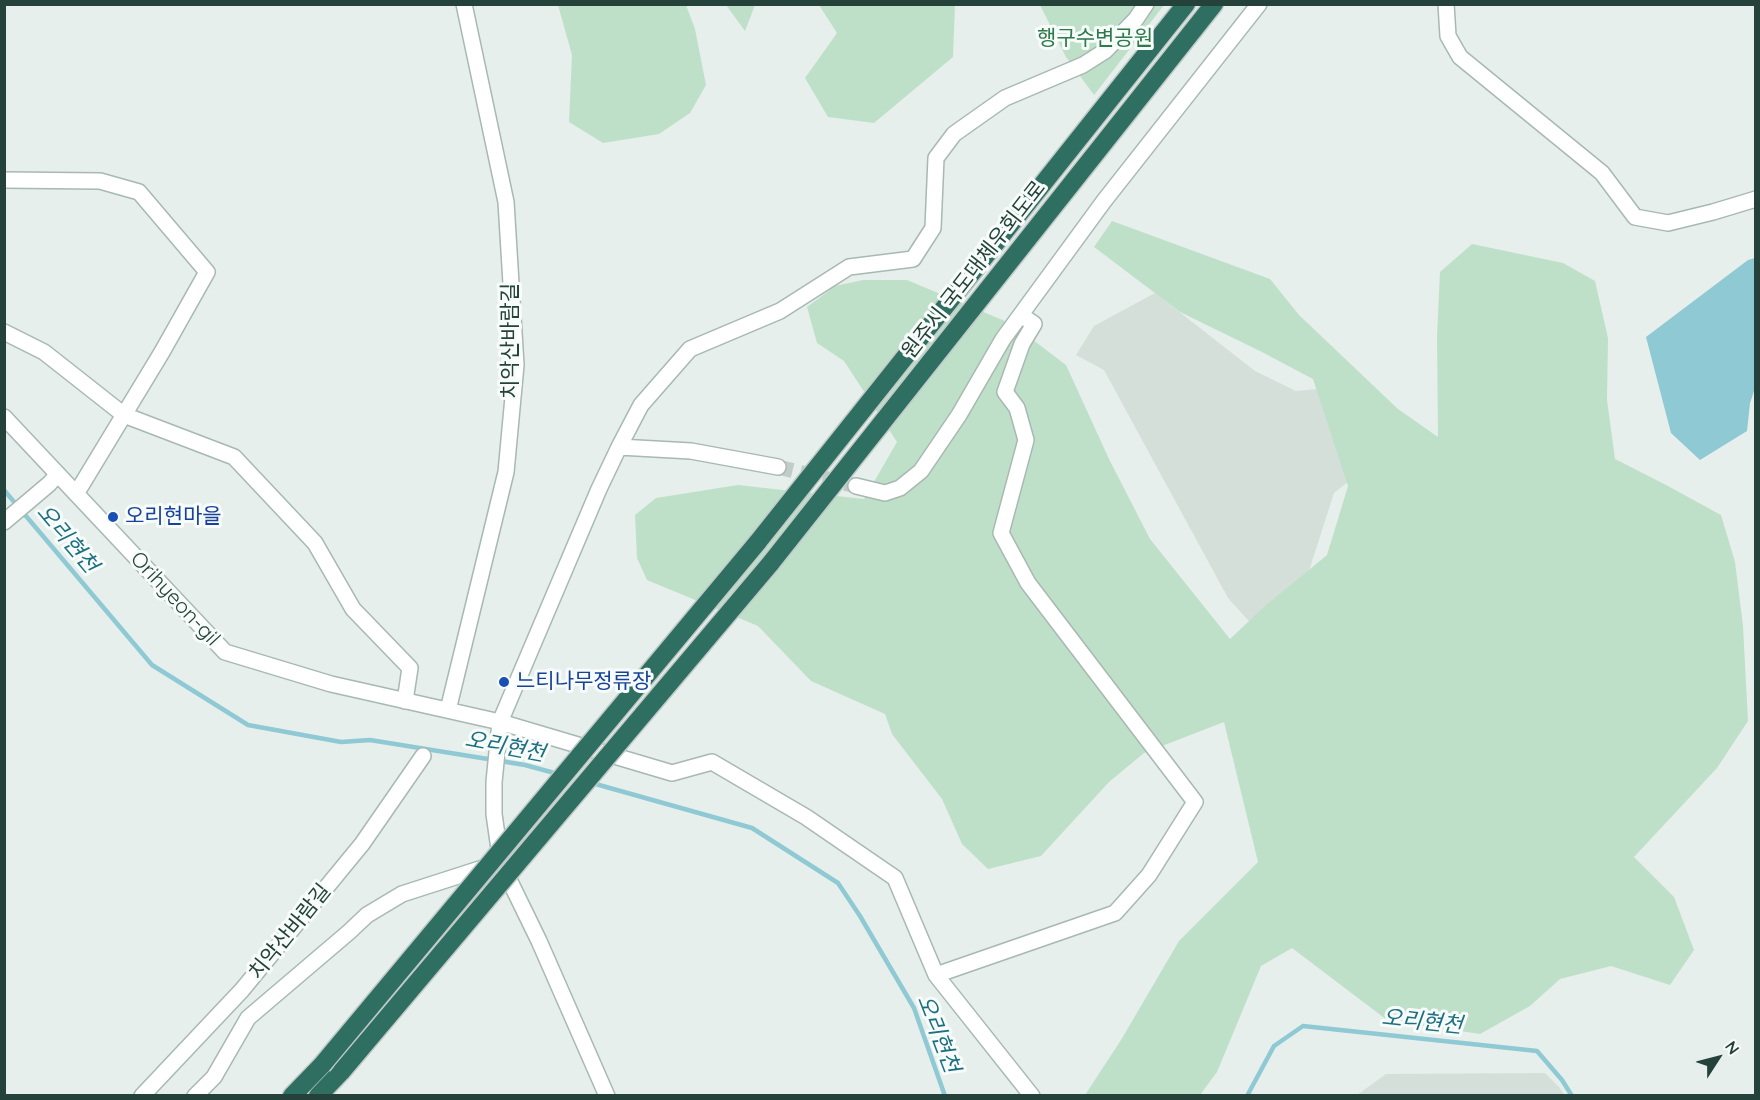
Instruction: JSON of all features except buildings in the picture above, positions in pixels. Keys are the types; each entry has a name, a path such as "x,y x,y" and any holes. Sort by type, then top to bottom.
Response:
{"highway":[{"name":"원주시 국도대체우회도로","path":"292,1095 322,1065 757,543 1186,4"},
{"name":"원주시 국도대체우회도로","path":"318,1095 342,1071 770,564 1214,4"}],"street":[{"name":"치악산바람길","path":"448,710 506,472 516,365 506,202 464,4"},
{"path":"607,1095 539,941 501,863 494,782 500,741 500,722 619,447 641,405 690,349 780,311 849,267 913,259 933,228 936,158 954,134 1005,98 1083,65 1105,51 1137,19 1146,4"},
{"path":"856,486 885,493 900,488 921,471 959,415 1003,339 1104,201 1259,4"},
{"path":"1446,4 1448,36 1460,57 1602,173 1635,217 1668,223 1755,200"},
{"path":"4,180 100,181 139,192 207,272 162,352 76,494"},
{"path":"936,975 1115,914 1149,875 1196,802 1028,583 1001,533 1026,440 1017,408 1005,392 1022,345 1034,324 1021,315"},
{"path":"4,332 44,352 124,415 234,457 315,543 353,609 410,668 405,701"},
{"name":"Orihyeon-gil","path":"4,417 53,479 76,494 225,652 331,684 500,722 672,773 712,762 806,817 894,878 936,975 1032,1095"},
{"path":"619,447 691,451 778,467"},
{"path":"7,519 53,479"},
{"name":"치악산바람길","path":"142,1095 242,990 362,844 423,756"},
{"path":"195,1095 214,1077 248,1018 367,915 402,894 501,863"}],"shaded area":[{"path":"1155,293 1255,371 1296,391 1338,387 1359,473 1334,493 1298,605 1257,630 1228,598 1104,370 1076,355 1094,326"},
{"path":"1545,1073 1564,1095 1357,1095 1386,1074"}],"green space":[{"path":"558,5 686,5 695,29 706,85 690,113 659,134 603,143 569,122 572,55"},
{"path":"726,5 755,5 745,31"},
{"path":"819,5 955,5 953,57 874,123 828,117 805,78 837,33"},
{"name":"행구수변공원","path":"1040,5 1164,5 1094,95 1066,57"},
{"path":"1112,221 1270,279 1299,315 1398,409 1438,437 1437,336 1440,272 1472,244 1563,263 1595,281 1608,338 1607,400 1615,459 1721,515 1735,562 1743,626 1748,721 1717,768 1634,857 1674,897 1694,950 1670,985 1611,966 1560,979 1530,1006 1480,1034 1387,1020 1292,948 1261,966 1217,1072 1200,1095 1085,1095 1121,1040 1179,941 1258,862 1224,722 1144,753 1109,782 1041,856 988,869 962,844 942,799 892,734 885,714 811,681 758,626 647,580 637,558 635,515 656,498 738,485 864,499 897,442 844,361 817,343 807,307 835,286 863,280 907,280 1012,324 1066,365 1109,459 1150,539 1230,639 1265,606 1327,555 1348,486 1313,379 1180,312 1094,247"}],"water":[{"path":"1755,258 1755,388 1750,403 1747,431 1700,460 1671,433 1646,337 1748,260"}],"waterway":[{"name":"오리현천","path":"4,490 152,665 248,725 341,742 370,740 525,765 558,774"},
{"name":"오리현천","path":"592,783 752,828 838,883 914,1008 945,1096"},
{"name":"오리현천","path":"1247,1096 1274,1046 1303,1026 1537,1051 1562,1080 1572,1096"}],"tunnel":[{"path":"778,467 856,486"}],"place":[{"name":"오리현마을","path":"113,517"},
{"name":"느티나무정류장","path":"504,682"}]}
